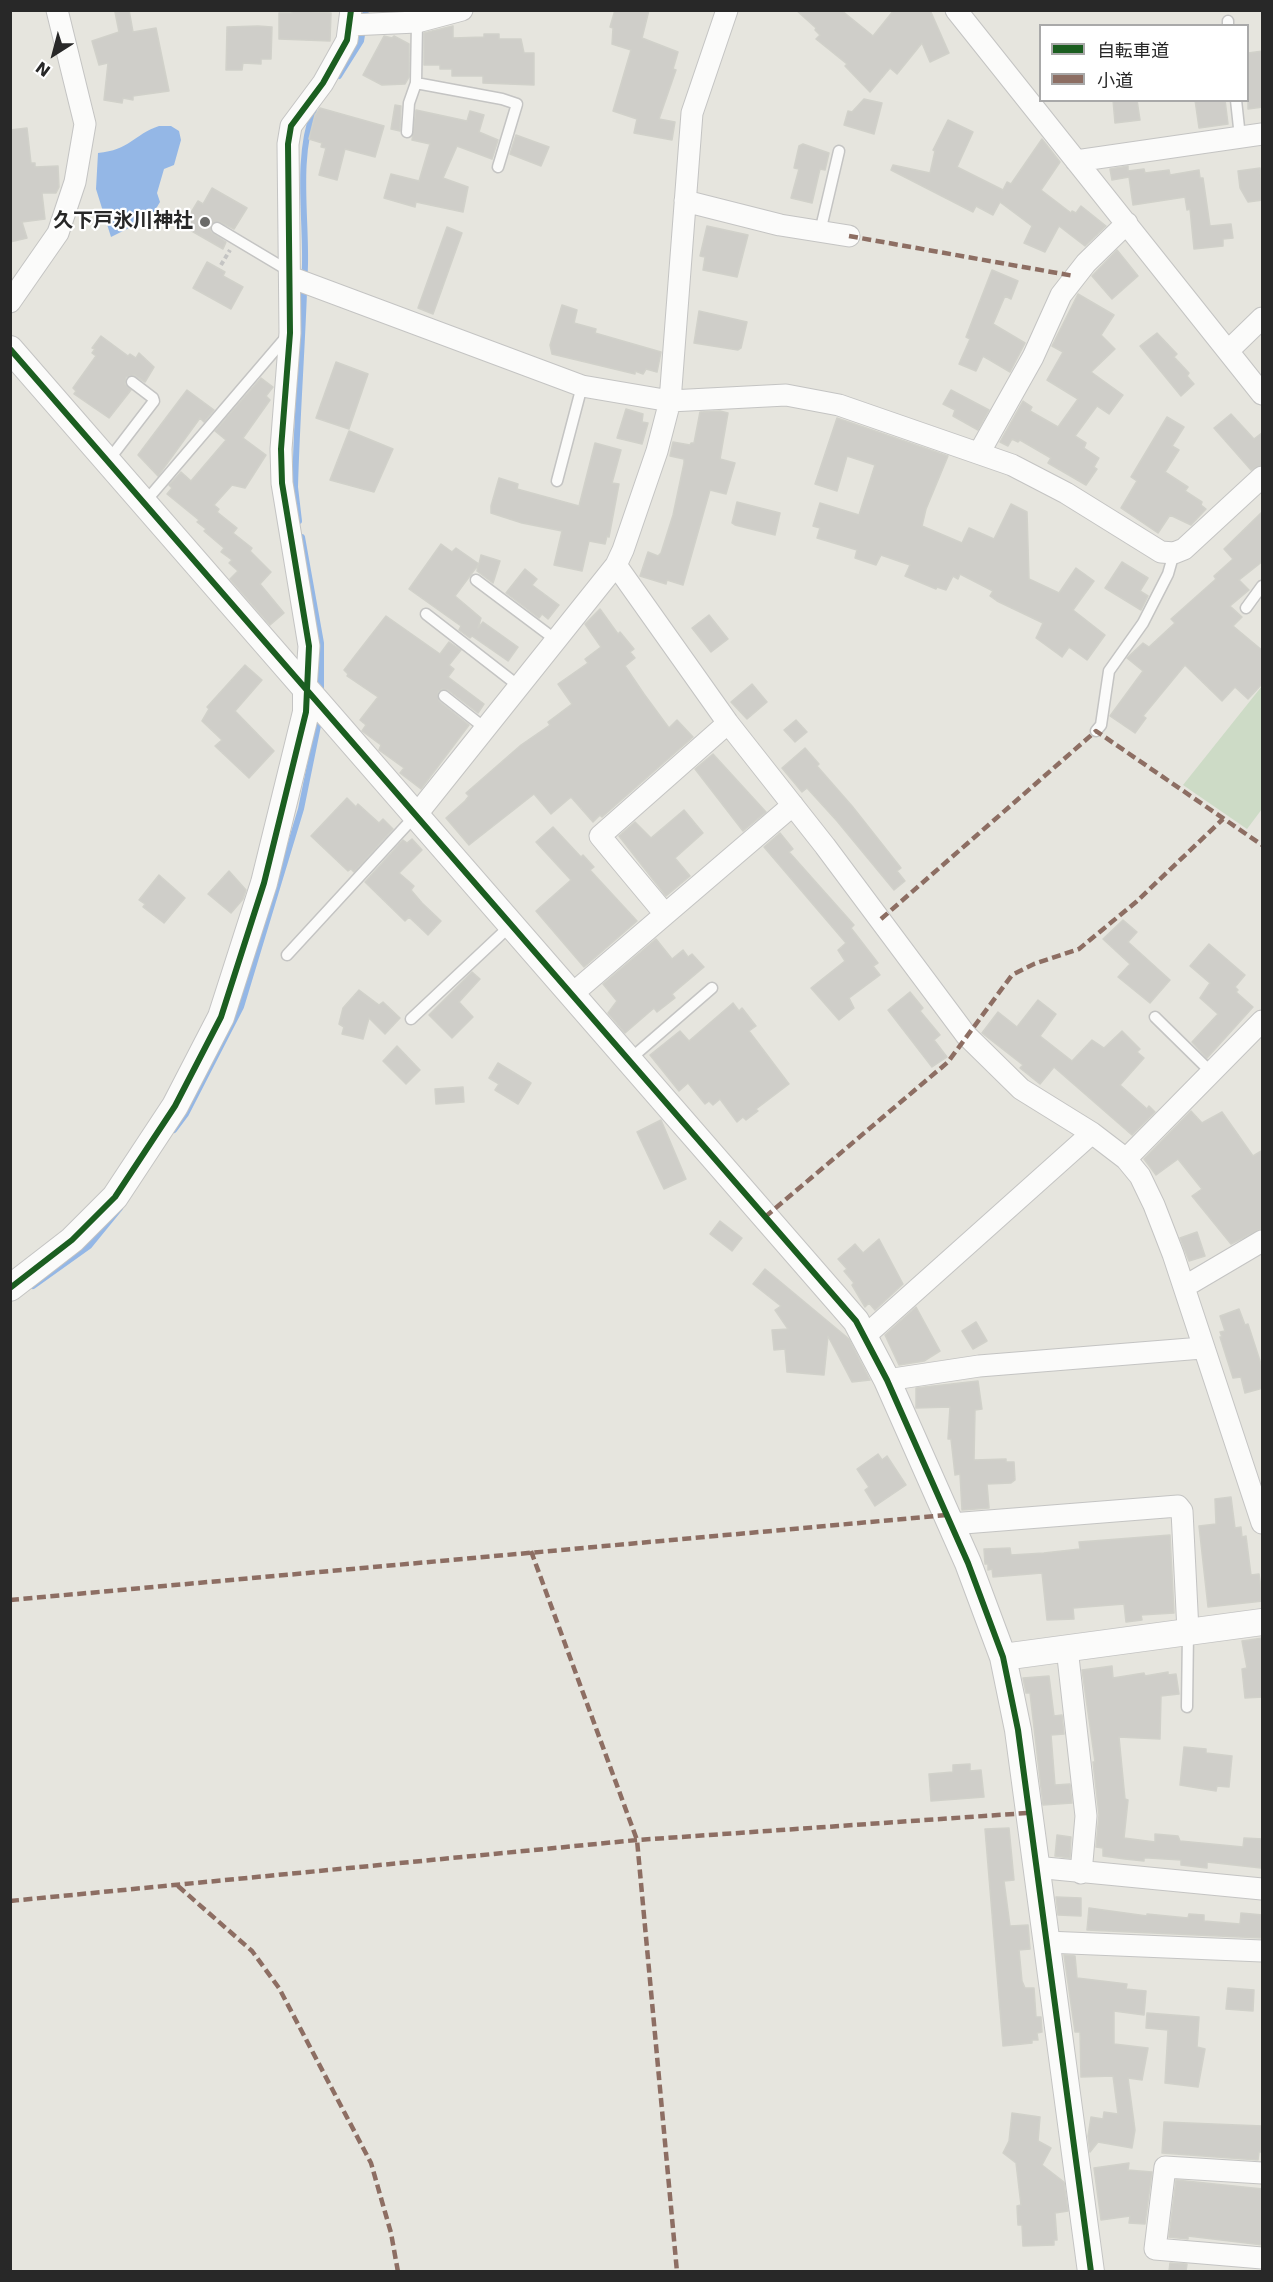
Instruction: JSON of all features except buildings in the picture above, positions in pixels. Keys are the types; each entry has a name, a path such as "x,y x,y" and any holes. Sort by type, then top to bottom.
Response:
{"street":[{"path":"10,302 58,233 75,182 85,124 57,10"},
{"path":"10,1288 72,1240 114,1197 175,1106 221,1017 264,883 306,712 316,700 282,483 282,449 290,333 288,144 291,126 323,83 347,40 350,17 417,22 462,10"},
{"path":"417,814 616,565 657,451 670,401 692,113 727,10"},
{"path":"956,10 1263,393"},
{"path":"1076,161 1263,134"},
{"path":"685,201 752,219 849,236"},
{"path":"979,453 1033,357 1061,295 1086,263 1126,223"},
{"path":"290,274 582,386 670,401 786,395 838,405 1012,465 1066,493 1161,552 1174,553 1184,549 1263,477"},
{"path":"1229,350 1263,318"},
{"path":"10,349 417,814 510,926 866,1335 951,1524 1003,1657 1018,1730 1091,2271"},
{"path":"616,565 728,723 973,1042 1022,1089 1092,1133 1126,1159 1140,1176 1154,1205 1184,1287 1202,1348 1263,1523"},
{"path":"665,915 600,836 728,723"},
{"path":"571,995 793,805"},
{"path":"1126,1159 1263,1021"},
{"path":"866,1335 1092,1133"},
{"path":"1184,1287 1263,1241"},
{"path":"887,1380 980,1366 1202,1348"},
{"path":"951,1524 1178,1506 1182,1511 1188,1630"},
{"path":"1003,1657 1188,1630 1263,1622"},
{"path":"1067,1648 1086,1816 1081,1873"},
{"path":"1035,1868 1263,1889"},
{"path":"1046,1942 1263,1951"},
{"path":"1263,2173 1165,2167 1155,2249 1263,2258"}],"lane":[{"path":"407,132 409,103 416,83 417,22"},
{"path":"416,83 502,99 517,104 498,167"},
{"path":"1236,102 1240,137"},
{"path":"820,232 839,151"},
{"path":"217,228 290,274"},
{"path":"145,502 290,333"},
{"path":"107,462 154,401 132,382"},
{"path":"556,481 582,386"},
{"path":"1096,731 1101,725 1109,671 1143,623 1168,574 1174,553"},
{"path":"476,580 556,640"},
{"path":"1246,608 1263,586"},
{"path":"426,614 520,687"},
{"path":"444,696 486,729"},
{"path":"287,955 417,814"},
{"path":"411,1019 510,926"},
{"path":"628,1061 712,988"},
{"path":"1155,1017 1212,1073"},
{"path":"1187,1707 1188,1630"}],"green space":[{"path":"1262,686 1262,809 1247,829 1183,785"}],"water":[{"path":"159,126 171,126 179,131 181,140 174,165 164,169 157,193 160,202 151,217 111,237 96,189 98,153 125,146"}],"waterway":[{"path":"339,76 361,41 366,10"},
{"path":"299,521 295,487 305,264 303,186 305,147 314,110"},
{"path":"302,537 321,643 321,693"},
{"path":"174,1130 186,1114 241,1007 301,809 320,716"},
{"path":"33,1286 89,1246 120,1208"}],"marked path":[{"path":"849,236 1074,276"},
{"path":"881,919 1096,731 1262,845"},
{"path":"765,1217 948,1062 1012,975 1034,964 1079,949 1136,902 1223,819"},
{"path":"10,1600 947,1515"},
{"path":"531,1551 637,1840 677,2272"},
{"path":"10,1901 637,1840 1027,1813"},
{"path":"178,1886 252,1951 279,1988 371,2163 391,2233 398,2272"}],"cycle path":[{"path":"10,1288 72,1240 115,1197 175,1106 221,1017 264,883 306,712 309,646 282,483 281,449 290,333 288,144 291,126 323,83 347,40 351,10"},
{"path":"10,349 856,1321 887,1380 968,1563 1003,1657 1018,1730 1091,2272"}],"place":[{"name":"久下戸氷川神社","path":"205,222"}]}
